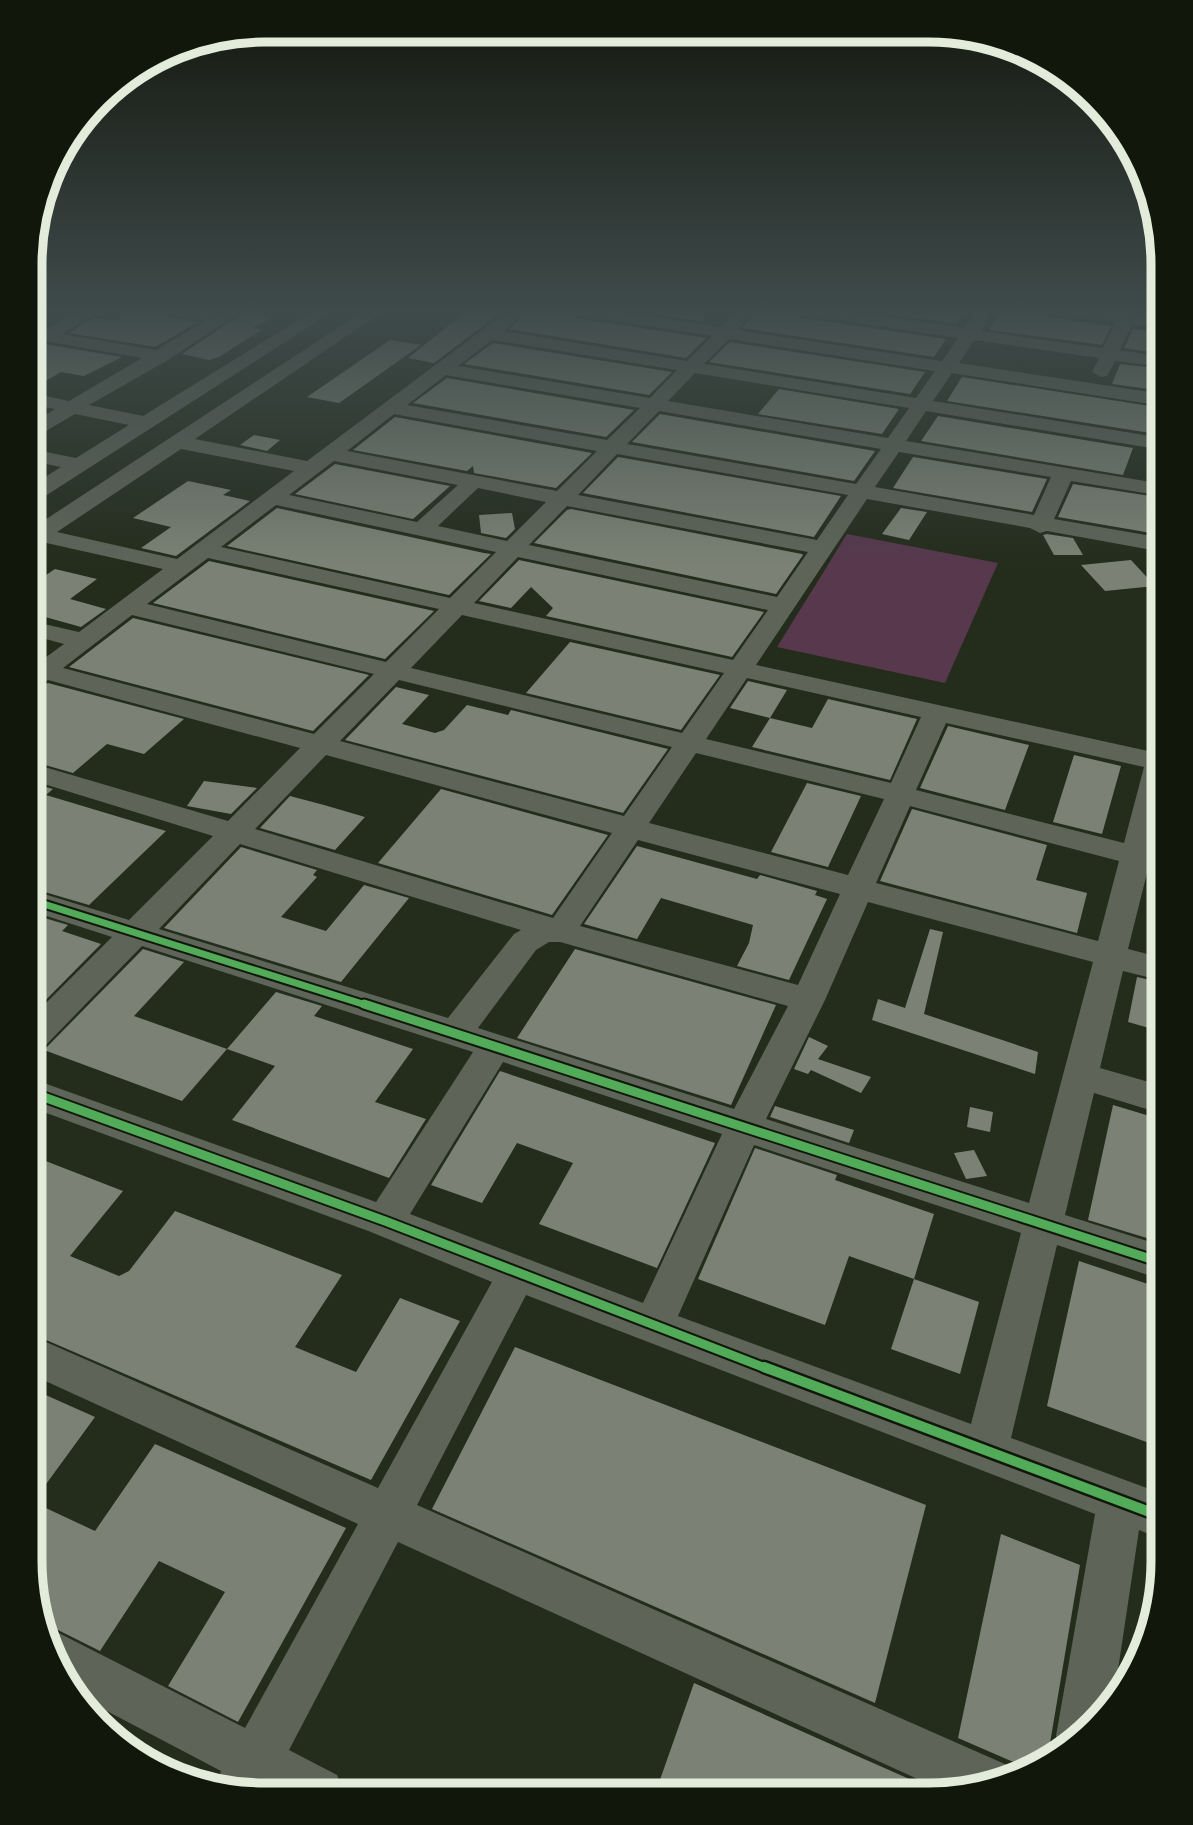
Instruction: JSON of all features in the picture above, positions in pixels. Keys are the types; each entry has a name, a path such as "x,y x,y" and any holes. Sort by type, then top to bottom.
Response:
{"street":[{"path":"42,425 92,395"},
{"path":"42,488 192,395"},
{"path":"42,531 249,395"},
{"path":"42,672 408,395"},
{"path":"597,395 1151,489"},
{"path":"42,1028 664,395"},
{"path":"867,395 1151,441"},
{"path":"560,931 928,395"},
{"path":"1076,429 1092,395"},
{"path":"1130,395 1151,398"},
{"path":"42,401 147,423"},
{"path":"391,408 1041,526 1151,543"},
{"path":"177,442 311,468"},
{"path":"331,454 823,548"},
{"path":"42,457 79,465"},
{"path":"1041,526 1063,474"},
{"path":"421,530 473,482"},
{"path":"272,498 783,607"},
{"path":"42,537 182,567"},
{"path":"204,550 937,712 1151,755"},
{"path":"128,607 391,673 899,794 1149,859 1110,957 986,1450"},
{"path":"42,631 83,641"},
{"path":"42,677 320,746 1151,967"},
{"path":"653,1326 743,1128 808,1000 937,712"},
{"path":"42,774 560,931 808,1000"},
{"path":"42,903 455,1033 1151,1259"},
{"path":"455,1033 525,942 542,932 560,931"},
{"path":"386,1221 495,1046"},
{"path":"1080,1076 1151,1097"},
{"path":"42,1101 386,1221 653,1326 1142,1509 1087,1716"},
{"path":"247,1777 517,1274"},
{"path":"42,1359 976,1778"},
{"path":"69,1665 247,1777 272,1783"}],"shaded area":[{"path":"847,534 998,563 945,683 777,647"}],"building":[{"path":"310,395 350,395 339,403 307,397"},
{"path":"424,395 547,395 634,410 606,437 413,403"},
{"path":"774,395 816,395 899,409 882,434 758,414"},
{"path":"951,395 1080,395 1151,406 1151,433 947,401"},
{"path":"660,414 875,451 854,481 632,442"},
{"path":"938,416 1133,448 1123,475 921,441"},
{"path":"395,417 592,453 556,488 474,473 473,466 467,471 353,450"},
{"path":"254,435 280,440 267,451 240,445"},
{"path":"618,457 841,496 814,537 583,493"},
{"path":"913,457 1047,479 1032,512 893,488"},
{"path":"335,464 450,486 413,519 295,494"},
{"path":"188,481 231,490 223,495 250,501 176,556 141,548 171,527 133,518"},
{"path":"1073,484 1151,496 1151,533 1058,517"},
{"path":"277,508 491,554 449,595 227,546"},
{"path":"901,508 927,512 909,540 882,534"},
{"path":"571,509 803,555 776,594 534,543"},
{"path":"512,513 515,529 506,538 481,533 479,515"},
{"path":"1043,535 1073,538 1083,555 1054,555"},
{"path":"519,560 764,612 732,657 546,616 553,608 531,587 511,608 479,601"},
{"path":"1131,560 1151,582 1151,586 1105,591 1081,565"},
{"path":"209,561 434,611 385,659 153,603"},
{"path":"55,569 97,579 70,599 106,609 81,627 42,616 42,578"},
{"path":"133,618 369,675 313,731 69,667"},
{"path":"570,642 720,675 681,730 526,693"},
{"path":"748,681 787,690 770,718 730,708"},
{"path":"48,683 184,719 144,754 107,744 73,773 42,764 42,685"},
{"path":"396,687 429,695 402,724 435,733 444,730 467,705 508,715 511,710 668,749 623,813 345,740"},
{"path":"828,699 917,719 890,780 752,747 770,718 812,728"},
{"path":"948,726 1029,745 1005,810 920,788"},
{"path":"1074,755 1121,766 1102,834 1053,822"},
{"path":"204,781 257,788 231,814 187,806"},
{"path":"807,783 861,796 828,867 771,852"},
{"path":"42,786 53,789 46,795 166,831 89,905 42,891"},
{"path":"441,789 608,835 552,915 378,863"},
{"path":"290,796 365,817 335,850 260,828"},
{"path":"912,809 1047,845 1036,880 1087,893 1077,933 880,881"},
{"path":"637,846 757,879 760,875 817,891 815,895 827,899 789,980 737,966 749,943 753,925 661,898 637,939 584,924"},
{"path":"241,847 317,870 313,875 317,877 281,917 326,931 364,885 409,898 341,982 164,928"},
{"path":"42,917 68,925 62,931 101,944 42,1004"},
{"path":"930,929 943,932 924,1014 1038,1052 1035,1074 872,1020 878,999 905,1008"},
{"path":"143,949 184,962 134,1016 227,1049 182,1101 44,1050"},
{"path":"575,949 776,1005 731,1105 517,1038"},
{"path":"1137,977 1151,980 1151,1029 1128,1022"},
{"path":"276,992 322,1006 314,1016 413,1049 375,1102 426,1119 389,1178 232,1120 275,1066 227,1049"},
{"path":"809,1037 828,1046 818,1059 871,1077 861,1093 811,1070 808,1074 794,1069"},
{"path":"500,1071 715,1143 657,1268 539,1224 573,1163 517,1143 482,1203 431,1185"},
{"path":"1113,1105 1151,1116 1151,1239 1088,1220"},
{"path":"775,1106 854,1130 849,1143 770,1117"},
{"path":"970,1107 993,1112 990,1132 967,1127"},
{"path":"755,1148 837,1175 835,1180 934,1214 914,1279 849,1256 825,1325 698,1279"},
{"path":"974,1150 987,1176 966,1179 954,1153"},
{"path":"42,1160 123,1191 70,1256 119,1276 129,1271 175,1211 342,1275 295,1347 356,1372 400,1298 460,1321 371,1480 42,1338"},
{"path":"1079,1261 1151,1285 1151,1444 1047,1406"},
{"path":"914,1279 979,1302 960,1374 891,1349"},
{"path":"515,1347 926,1505 875,1703 432,1509"},
{"path":"42,1393 95,1417 42,1490"},
{"path":"155,1444 346,1528 238,1722 168,1686 225,1592 159,1561 100,1651 53,1627 44,1590 42,1506 95,1531"},
{"path":"1001,1534 1080,1565 1049,1747 1018,1764 958,1738"},
{"path":"694,1683 919,1783 659,1783"}],"cycle path":[{"path":"42,903 455,1033 1151,1259"},
{"path":"42,1096 385,1221 517,1274 1151,1512"}]}
